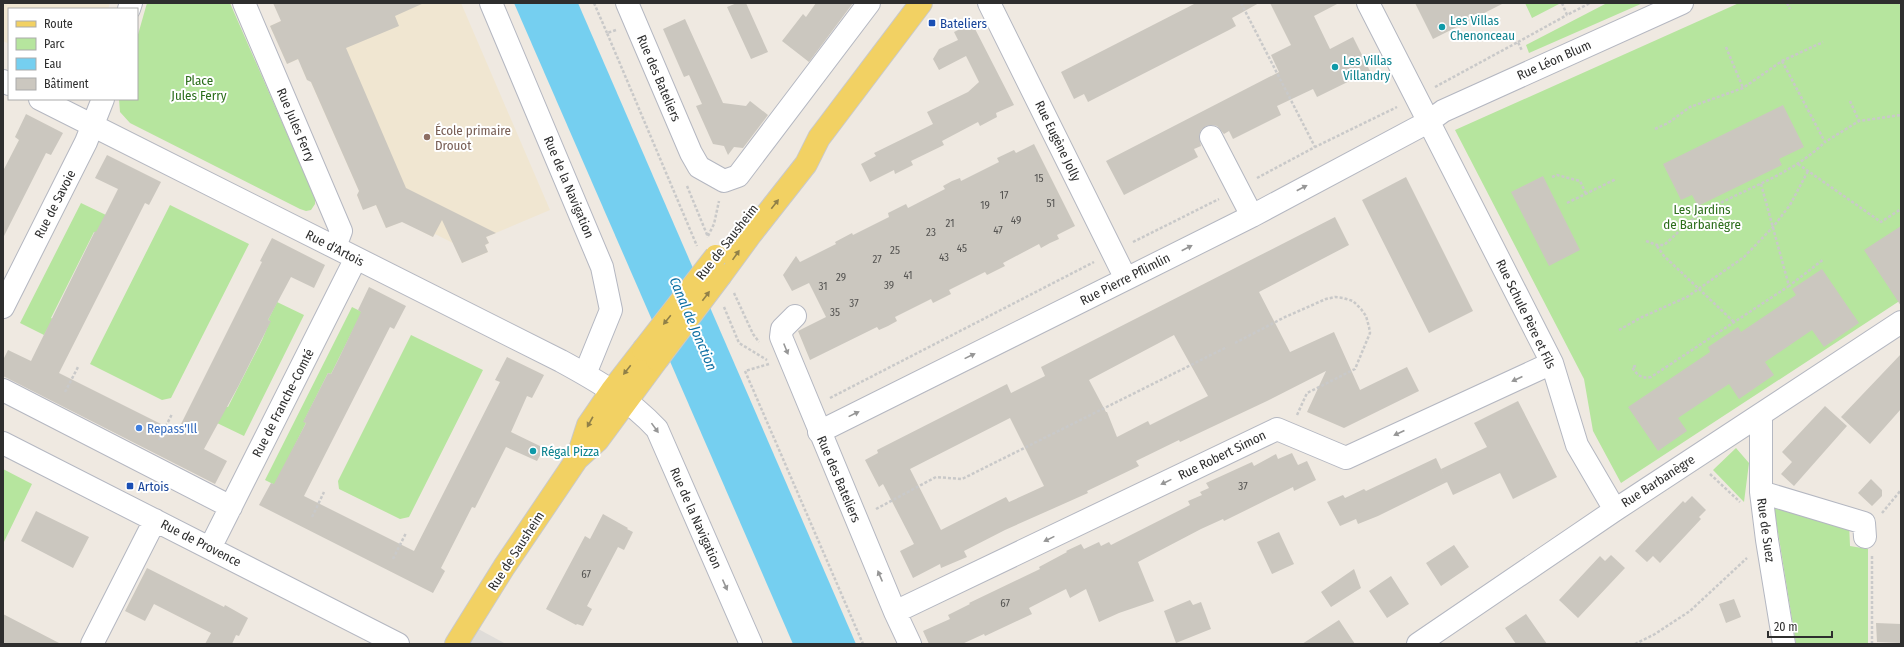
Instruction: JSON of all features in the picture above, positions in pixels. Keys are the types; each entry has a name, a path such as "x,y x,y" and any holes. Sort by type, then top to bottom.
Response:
{"main road":[{"name":"Rue de Sausheim","path":"456,644 504,567 577,460 598,440 619,395 650,355 714,258 751,234 806,164 819,138 921,3"}],"street":[{"name":"Rue Jules Ferry","path":"244,3 341,231 335,247"},
{"name":"Rue de la Navigation","path":"491,3 602,267 611,310 585,374"},
{"path":"722,187 738,176 869,3"},
{"name":"Rue Eugène Jolly","path":"989,3 1126,280"},
{"name":"Rue Schule Père et Fils","path":"1368,3 1552,363 1577,445 1615,510"},
{"name":"Rue Léon Blum","path":"1428,122 1443,111 1682,3"},
{"name":"Rue des Bateliers","path":"632,12 696,162 699,167 722,187"},
{"name":"Rue d'Artois","path":"42,100 585,374 619,395"},
{"name":"Rue de Savoie","path":"3,307 93,126 103,100"},
{"name":"Rue Pierre Pflimlin","path":"819,432 1252,216 1428,122"},
{"path":"1210,137 1252,216"},
{"name":"Rue de Franche-Comté","path":"210,548 356,258"},
{"name":"Rue des Bateliers","path":"795,316 782,330 781,337 819,432 910,644"},
{"name":"Rue Barbanègre","path":"1418,644 1615,510 1901,322"},
{"name":"Rue Robert Simon","path":"895,612 1277,429 1346,458 1552,363"},
{"path":"3,390 231,506"},
{"name":"Rue de la Navigation","path":"619,395 644,415 657,429 751,644"},
{"name":"Rue de Suez","path":"1761,415 1761,492 1784,644"},
{"name":"Rue de Provence","path":"3,443 398,644"},
{"path":"1761,492 1864,530"},
{"path":"92,644 155,520"}],"path":[{"path":"594,3 714,258 753,334"},
{"path":"1241,3 1315,147"},
{"path":"1562,3 1567,15"},
{"path":"1432,88 1590,3"},
{"path":"1787,3 1790,8"},
{"path":"607,33 632,12"},
{"path":"1518,42 1523,53"},
{"path":"1654,129 1668,123 1690,107 1743,88 1782,61 1823,42"},
{"path":"1726,48 1743,88"},
{"path":"1782,61 1825,142"},
{"path":"1850,101 1860,121"},
{"path":"810,408 1399,105"},
{"path":"1646,241 1657,245 1664,245 1702,212 1761,184 1798,164 1811,156 1825,142 1860,121 1901,115"},
{"path":"1798,164 1881,222 1901,209"},
{"path":"1619,330 1640,318 1687,297 1744,257 1773,227 1790,205 1808,171"},
{"path":"1552,177 1557,174 1580,181 1586,194"},
{"path":"1567,204 1616,179"},
{"path":"685,180 714,258"},
{"path":"1761,184 1789,286"},
{"path":"714,258 714,224 722,187"},
{"path":"1657,245 1664,256 1734,322"},
{"path":"1636,366 1632,367 1637,374 1645,378 1651,377 1789,286 1824,259"},
{"path":"1235,343 1285,317 1335,296 1353,301 1366,316 1370,333 1355,369 1307,393 1289,434"},
{"path":"720,300 739,343 772,363 745,371 863,644"},
{"path":"892,500 936,477 962,479 1227,347"},
{"path":"65,392 78,368"},
{"path":"159,440 172,414"},
{"path":"1635,644 1655,634 1690,611 1766,530 1745,507 1693,459"},
{"path":"1872,644 1872,543 1864,530 1875,521 1901,490"},
{"path":"312,517 324,492"},
{"path":"393,559 406,533"}],"shaded area":[{"path":"3,3 110,3 108,8 8,8 8,44 3,41"},
{"name":"École primaire Drouot","path":"273,3 461,3 550,210 486,237 489,243 485,245 488,252 462,263 453,243 435,234 433,237 421,231 423,228 406,220 386,228 376,205 363,209 357,195 360,193 310,80 307,80 301,66 301,58 287,64 270,26 285,19"},
{"path":"469,624 506,644 456,644"}],"green space":[{"name":"Place Jules Ferry","path":"147,3 230,3 315,198 315,204 311,210 306,211 300,209 130,123 120,112 119,100 138,100 138,34"},
{"path":"1525,3 1561,3 1532,18"},
{"path":"1607,3 1643,3 1529,53 1526,45"},
{"name":"Les Jardins de Barbanègre","path":"1739,3 1901,3 1901,300 1621,483 1593,431 1584,379 1455,130"},
{"path":"81,203 106,215 97,232 94,232 44,335 20,323"},
{"path":"170,205 249,244 171,398 162,400 90,364"},
{"path":"277,302 304,315 244,436 217,423 225,406 228,407 262,340 270,321 268,320"},
{"path":"352,307 362,312 331,374 328,373 304,421 306,423 275,485 265,480"},
{"path":"411,335 483,370 409,517 400,519 339,489 338,481"},
{"path":"1736,448 1749,463 1744,502 1713,470"},
{"path":"3,469 32,484 3,544"},
{"path":"1773,501 1849,523 1850,546 1868,549 1868,644 1796,644"}],"water":[{"name":"Canal de Jonction","path":"514,3 578,3 856,644 793,644"}],"building":[{"path":"273,3 424,3 395,16 399,26 346,48 406,188 496,233 486,237 489,243 485,245 488,252 462,263 442,220 433,237 402,222 386,228 376,205 363,210 357,195 359,191 311,82 307,80 298,59 287,64 270,26 281,21"},
{"path":"737,3 746,3 768,52 751,59 727,7"},
{"path":"816,3 853,3 809,62 782,41 803,14 806,17"},
{"path":"1196,3 1259,3 1232,18 1236,26 1229,30 1088,102 1084,94 1074,99 1061,72"},
{"path":"1270,3 1339,3 1314,16 1330,49 1353,37 1370,71 1317,97 1313,89 1277,106 1281,115 1233,139 1229,131 1224,134 1217,126 1206,126 1201,130 1199,136 1201,146 1194,149 1198,157 1124,195 1106,161 1279,72 1271,55 1291,45"},
{"name":"Les Villas Chenonceau","path":"1415,3 1504,3 1433,39"},
{"path":"685,19 723,103 746,106 750,101 768,115 743,148 734,147 728,155 724,146 713,144 696,106 702,104 689,75 684,77 663,29"},
{"path":"972,23 1014,105 996,113 997,117 980,126 978,122 942,141 944,145 911,161 913,165 895,174 894,170 870,182 861,164 876,156 874,153 933,124 927,112 968,92 979,82 966,56 939,70 933,59 939,49 958,40 954,32"},
{"path":"1783,105 1804,147 1779,159 1782,165 1698,206 1692,195 1681,200 1663,164"},
{"path":"26,114 63,133 51,155 46,153 3,238 3,171 19,140 15,137"},
{"path":"1034,144 1075,226 1057,235 1059,239 1041,248 1039,244 1003,263 1005,266 987,275 985,272 949,290 951,294 933,303 931,299 895,317 897,321 888,326 879,330 877,327 810,360 798,331 826,317 809,283 792,291 783,275 796,256 800,262 836,244 835,242 852,233 853,235 889,217 888,213 906,204 908,208 945,189 943,186 952,181 960,178 961,181 999,162 997,158 1014,150 1016,153"},
{"path":"107,155 161,182 149,205 145,203 59,373 177,432 262,262 260,261 272,238 325,265 314,288 291,277 268,320 271,321 239,385 204,449 227,461 215,484 3,376 3,360 8,350 31,361 95,231 96,232 118,189 95,178"},
{"path":"1543,176 1580,250 1549,266 1511,192"},
{"path":"1406,177 1473,311 1429,333 1362,200"},
{"path":"1335,217 1349,245 1259,292 1290,352 1334,332 1360,390 1407,367 1419,391 1344,428 1307,412 1326,371 1267,401 1136,461 1139,466 1087,491 1088,493 1005,530 964,551 967,557 941,568 940,564 913,578 900,551 914,544 883,484 879,487 865,460 878,453 877,450 1007,384 1011,393 1045,376 1041,367","holes":["1174,335 1208,396 1150,425 1148,421 1117,437 1107,412 1089,380","1010,418 1044,486 1009,502 1006,497 941,530 910,469"]},
{"path":"1901,226 1901,306 1864,250"},
{"path":"1822,269 1859,323 1824,347 1812,330 1765,362 1774,375 1739,399 1729,384 1678,418 1687,431 1658,451 1628,407 1710,352 1708,347 1738,327 1741,332 1796,295 1792,289"},
{"path":"369,287 406,306 394,329 390,327 304,496 414,551 500,382 495,380 507,357 544,375 532,398 527,396 511,432 544,448 537,461 506,447 475,508 472,507 441,568 445,571 433,593 259,505 271,483 274,484 306,423 303,422 328,373 331,374 361,312 358,310"},
{"path":"1901,354 1901,409 1870,444 1841,417"},
{"path":"1518,401 1557,477 1513,499 1500,473 1453,495 1441,469 1487,447 1474,423"},
{"path":"1825,406 1847,426 1794,486 1781,474 1792,462 1782,452"},
{"path":"1292,453 1298,465 1307,461 1316,480 1294,491 1293,487 1224,521 1223,519 1201,529 1138,562 1154,601 1119,613 1099,622 1086,589 1070,598 1066,589 1029,608 1032,614 985,636 984,634 962,644 929,644 923,631 950,619 948,615 970,604 969,603 1040,569 1039,567 1067,552 1066,551 1081,544 1084,549 1099,542 1101,546 1109,542 1111,545 1190,505 1188,501 1202,495 1200,492 1209,488 1206,483 1252,462 1254,466 1276,454 1278,459"},
{"path":"1436,458 1447,482 1378,516 1358,524 1356,519 1340,526 1327,502 1343,495 1345,498 1364,489 1366,491"},
{"path":"1871,479 1882,490 1882,496 1872,506 1858,493"},
{"path":"1692,496 1706,510 1699,517 1701,519 1660,563 1653,556 1647,562 1635,551 1683,501 1685,503"},
{"path":"36,511 89,537 73,568 21,541"},
{"path":"603,514 633,532 624,550 618,547 587,606 592,609 583,626 576,625 546,609 585,536 590,539"},
{"path":"1279,532 1294,564 1272,574 1257,542"},
{"path":"1454,545 1469,567 1441,586 1426,563"},
{"path":"1611,555 1625,568 1578,618 1559,600 1600,556 1605,561"},
{"path":"147,568 224,607 225,605 248,618 239,636 236,635 232,644 205,644 211,633 154,604 145,621 125,611"},
{"path":"1354,569 1361,588 1331,607 1321,592"},
{"path":"1391,576 1409,604 1387,618 1369,591"},
{"path":"1734,599 1741,617 1726,623 1719,604"},
{"path":"1190,600 1193,605 1201,602 1211,629 1176,643 1164,611"},
{"path":"3,614 61,644 3,644"},
{"path":"1526,614 1547,644 1516,644 1505,628"},
{"path":"1339,620 1355,644 1302,644"},
{"path":"1876,623 1901,624 1901,643 1877,642"}],"place":[{"name":"Bateliers","path":"932,23"},
{"name":"Les Villas Chenonceau","path":"1442,27"},
{"name":"Les Villas Villandry","path":"1335,67"},
{"name":"École primaire Drouot","path":"427,137"},
{"name":"Repass'Ill","path":"139,428"},
{"name":"Régal Pizza","path":"533,451"},
{"name":"Artois","path":"130,486"}]}
